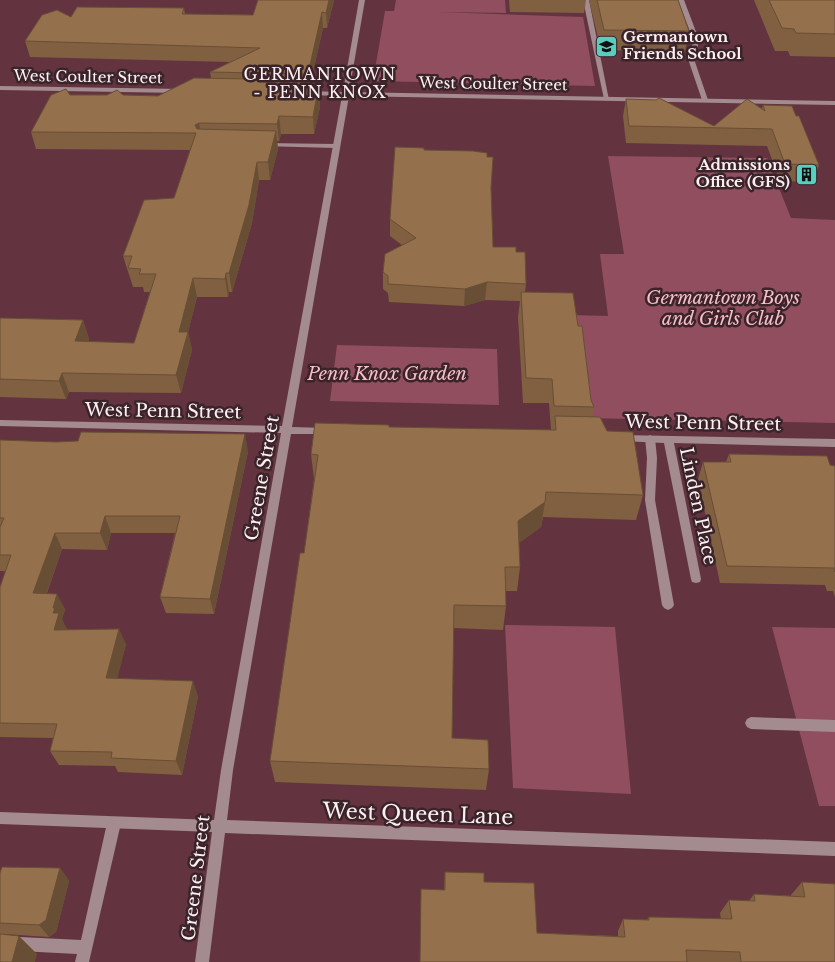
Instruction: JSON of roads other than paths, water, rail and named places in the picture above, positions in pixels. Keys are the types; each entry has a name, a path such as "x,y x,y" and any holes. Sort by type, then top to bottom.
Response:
{"street":[{"name":"Greene Street","path":"202,962 218,826 335,146 362,0"},
{"path":"586,0 607,99"},
{"path":"681,0 694,37 691,59 705,100"},
{"name":"West Coulter Street","path":"0,88 188,91"},
{"name":"West Coulter Street","path":"298,93 835,103"},
{"path":"258,145 335,146"},
{"name":"West Penn Street","path":"0,423 336,431"},
{"name":"West Penn Street","path":"611,437 835,443"},
{"path":"650,438 652,458 650,500 668,605"},
{"name":"Linden Place","path":"668,439 696,579"},
{"path":"750,723 835,726"},
{"name":"West Queen Lane","path":"0,818 835,849"},
{"path":"82,962 114,823"},
{"path":"0,943 86,947"}],"place":[{"name":"Germantown Friends School","path":"607,46"},
{"name":"Admissions Office (GFS)","path":"806,174"}],"district":[{"name":"GERMANTOWN - PENN KNOX","path":"320,83"}],"park label":[{"name":"Germantown Boys and Girls Club","path":"723,308"},
{"name":"Penn Knox Garden","path":"387,374"}]}
